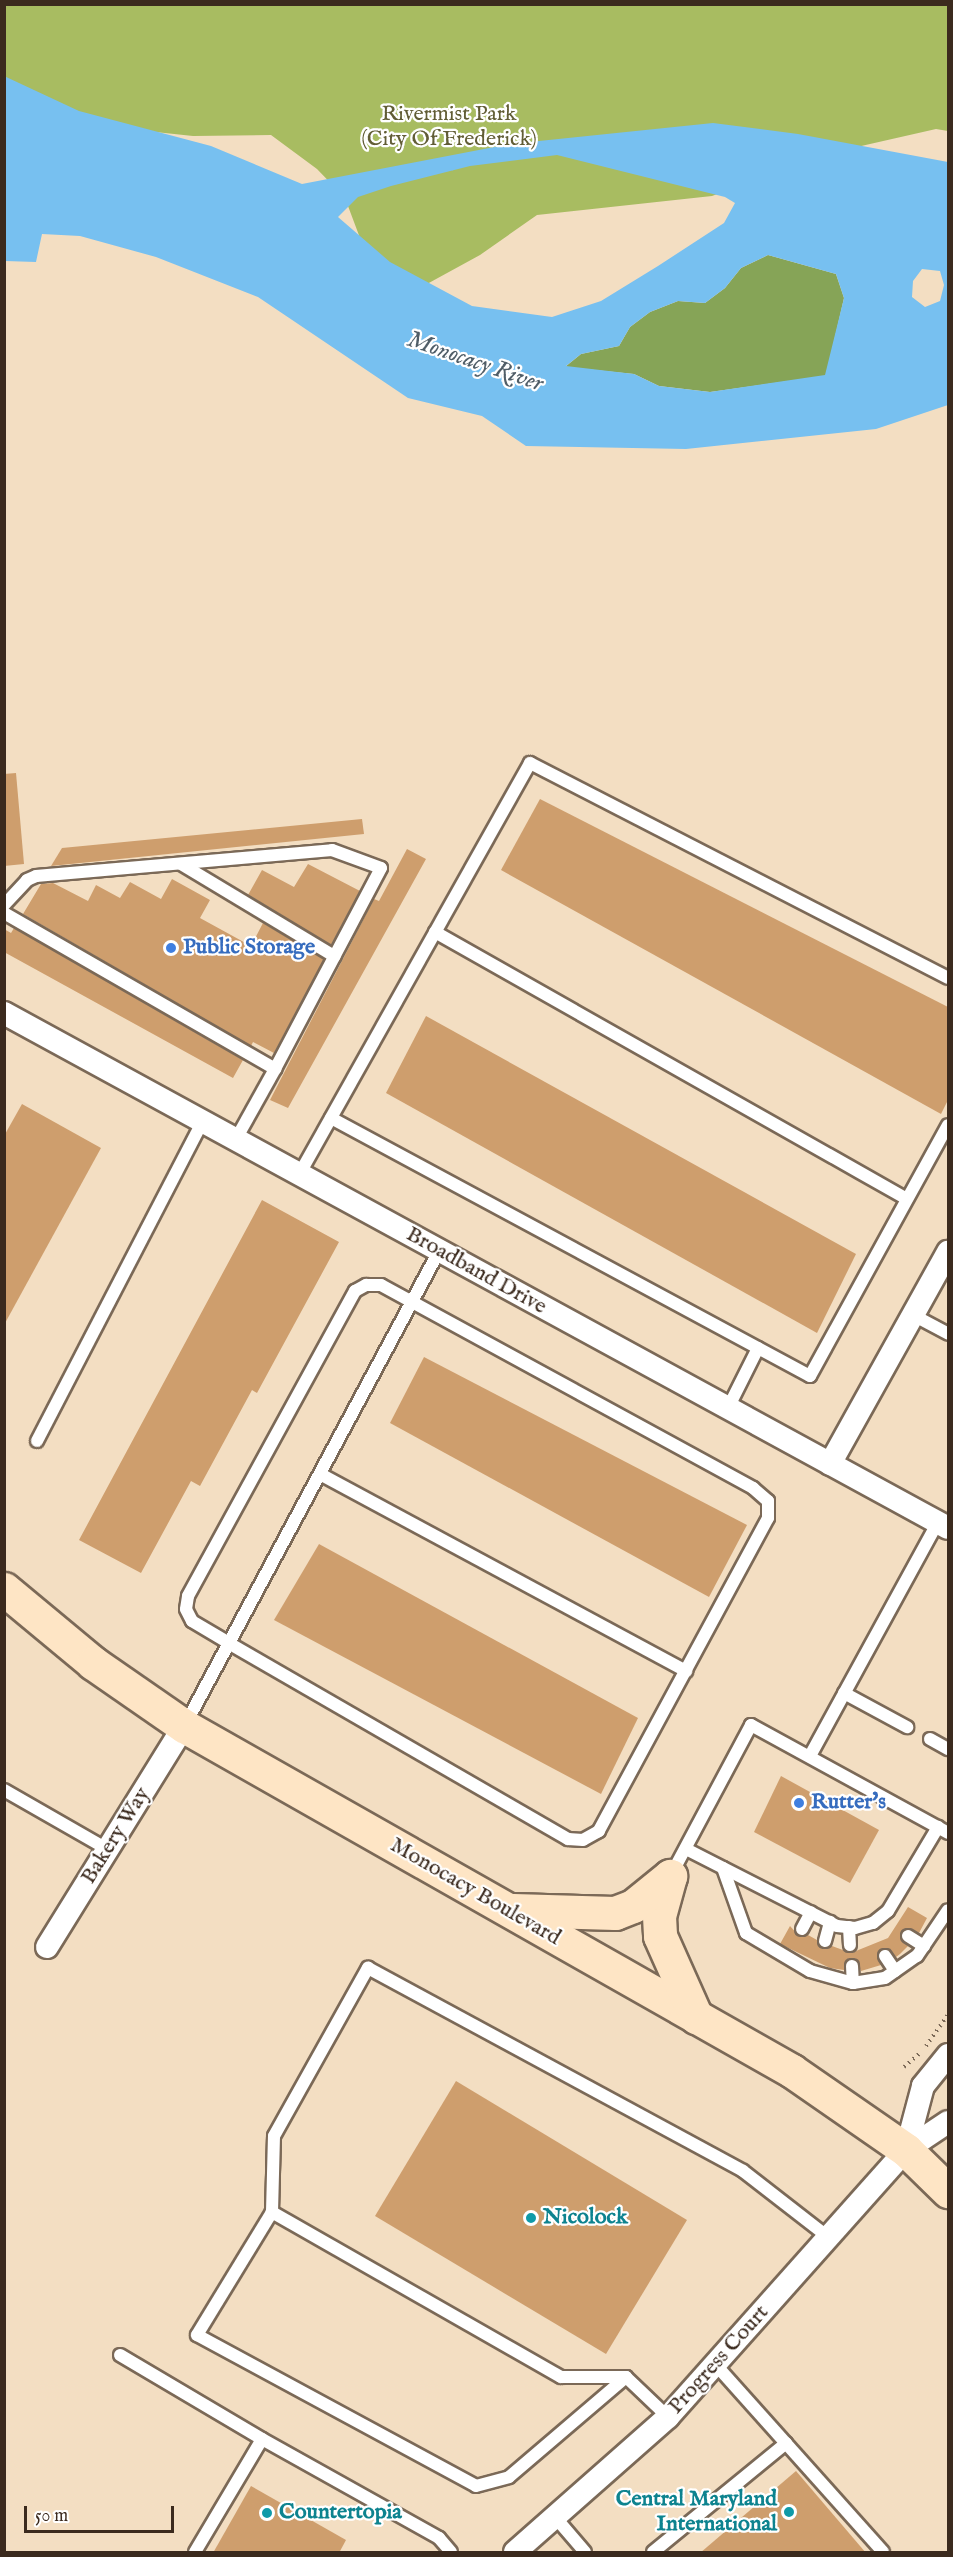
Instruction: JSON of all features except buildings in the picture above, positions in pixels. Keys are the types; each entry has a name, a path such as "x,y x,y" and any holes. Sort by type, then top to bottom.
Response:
{"main road":[{"name":"Monocacy Boulevard","path":"4,1589 93,1663 184,1726 819,2089 906,2150 948,2191"},
{"path":"507,1910 615,1913 633,1906 678,1863"},
{"path":"678,1863 659,1916 660,1936 696,2017"}],"street":[{"name":"Broadband Drive","path":"4,1013 943,1525"},
{"path":"830,1464 948,1252"},
{"name":"Bakery Way","path":"47,1947 184,1726"},
{"path":"906,2150 923,2086 948,2055"},
{"path":"906,2150 948,2122"},
{"name":"Progress Court","path":"516,2553 668,2417 906,2150"}],"lane":[{"path":"300,1173 530,763 948,978"},
{"path":"4,905 27,880 36,876 332,850 381,868 236,1139"},
{"path":"181,864 334,956"},
{"path":"4,913 274,1069"},
{"path":"435,932 907,1199"},
{"path":"331,1118 810,1376 948,1125"},
{"path":"37,1441 203,1121"},
{"path":"184,1726 440,1251"},
{"path":"366,1285 381,1285 753,1488 768,1501 768,1518 600,1832 584,1840 568,1839 229,1643 192,1622 186,1609 188,1596 355,1291 366,1285"},
{"path":"913,1315 948,1334"},
{"path":"728,1408 758,1348"},
{"path":"320,1474 686,1671"},
{"path":"811,1754 844,1693 943,1525"},
{"path":"844,1693 907,1727"},
{"path":"751,1725 811,1754 943,1830 888,1920 849,1927 831,1922 723,1868 678,1863 751,1725"},
{"path":"930,1739 948,1749"},
{"path":"4,1790 107,1850"},
{"path":"723,1868 746,1933 854,1983 885,1978 895,1971 924,1946 948,1910"},
{"path":"802,1929 811,1912"},
{"path":"825,1941 831,1922"},
{"path":"869,1924 875,1937"},
{"path":"849,1927 850,1945"},
{"path":"908,1936 924,1946"},
{"path":"885,1956 895,1971"},
{"path":"852,1966 854,1983"},
{"path":"626,2377 509,2477 476,2486 197,2336 272,2212 274,2136 368,1968 743,2171 828,2237"},
{"path":"272,2212 561,2377 626,2377 668,2417"},
{"path":"120,2355 262,2439 439,2538 451,2553"},
{"path":"715,2364 883,2553"},
{"path":"195,2553 262,2439"},
{"path":"653,2553 786,2443"},
{"path":"555,2517 585,2553"}],"path":[{"path":"904,2067 918,2056 948,2015"}],"green space":[{"name":"Rivermist Park (City Of Frederick)","path":"5,5 948,5 948,131 936,129 826,154 712,196 537,215 480,255 416,290 366,254 345,198 317,169 271,135 193,136 5,116"},
{"path":"768,255 836,274 844,298 826,376 710,392 659,386 634,374 565,367 581,354 619,346 630,327 650,312 678,301 705,303 725,288 741,268"}],"water":[{"name":"Monocacy River","path":"4,76 79,111 211,146 302,184 510,144 713,123 798,134 948,162 948,405 876,429 686,449 526,446 482,416 408,398 258,297 156,257 80,236 42,234 36,262 5,261","holes":["557,155 725,197 735,203 724,223 658,266 601,301 552,317 472,306 390,262 338,217 358,197 391,186 470,166","768,255 836,274 844,298 825,375 710,392 659,386 634,374 566,366 581,354 619,346 630,327 650,312 678,301 705,303 725,288 741,268","922,269 940,271 944,285 940,301 925,307 912,297 913,281"]}],"place":[{"name":"Public Storage","path":"171,948"},
{"name":"Rutter's","path":"799,1803"},
{"name":"Nicolock","path":"531,2218"},
{"name":"Central Maryland International","path":"789,2512"},
{"name":"Countertopia","path":"267,2513"}]}
